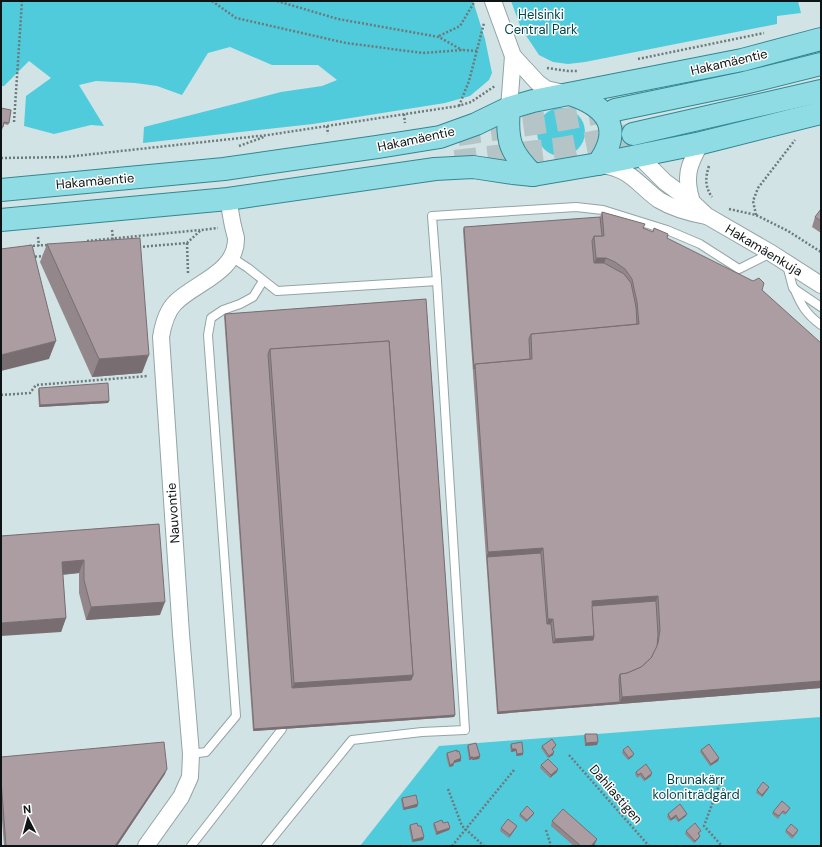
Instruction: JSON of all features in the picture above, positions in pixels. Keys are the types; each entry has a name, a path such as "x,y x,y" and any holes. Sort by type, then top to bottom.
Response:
{"main road":[{"name":"Hakamäentie","path":"1,190 224,169 377,147 440,136 476,124 509,108 534,101 742,60 821,39"},
{"name":"Hakamäentie","path":"612,115 821,64"},
{"path":"633,134 821,91"},
{"path":"570,94 584,98 596,105 604,114 612,115 639,156"},
{"path":"509,108 508,134 511,145 516,156 533,174"},
{"path":"1,220 228,199 436,169 473,167 513,173 533,174 639,156 706,152 821,113"},
{"path":"598,164 606,154 610,144 612,115"},
{"path":"224,169 228,199"}],"street":[{"path":"493,1 513,56 538,83 546,89 570,94"},
{"path":"509,108 513,56"},
{"path":"692,202 688,189 687,176 690,166 706,152"},
{"name":"Hakamäenkuja","path":"639,156 665,182 692,202 707,216 772,253 821,285"},
{"name":"Hakamäenkuja","path":"598,164 615,167 626,172 646,190 669,206 686,212 707,216"},
{"name":"Nauvontie","path":"146,846 181,797 190,777 191,754 181,634 161,337 167,314 174,303 216,274 226,265 231,257 236,238 228,199"}],"lane":[{"path":"266,846 352,740 422,732 465,730 432,216 576,207 603,210 667,230 700,244 739,269 772,253"},
{"path":"231,257 248,268 277,292 437,281"},
{"path":"787,263 793,288 802,306 809,316 821,325"},
{"path":"191,754 206,752 236,716 208,335 209,324 211,318 217,313 253,297 263,281"},
{"path":"793,288 821,307"},
{"path":"191,846 282,729 280,710"}],"path":[{"path":"14,122 22,1"},
{"path":"212,1 236,18 346,42 423,53 462,50 477,51"},
{"path":"277,1 338,19 439,37 462,50"},
{"path":"439,37 460,26 475,1"},
{"path":"458,106 469,81 485,19"},
{"path":"632,60 765,32"},
{"path":"543,68 568,71 582,70"},
{"path":"1,158 66,157 268,135 458,106 471,102 491,88 500,84"},
{"path":"404,114 405,123"},
{"path":"327,126 328,134"},
{"path":"756,215 753,201 758,188 795,140"},
{"path":"706,152 707,190 714,200"},
{"path":"724,206 729,209 756,215 788,231 821,252"},
{"path":"83,242 233,226"},
{"path":"112,230 113,239"},
{"path":"133,248 187,243 200,230"},
{"path":"38,237 39,246"},
{"path":"187,243 188,276"},
{"path":"24,247 54,244"},
{"path":"24,258 48,256"},
{"path":"1,396 30,393 36,385 143,377"},
{"name":"Dahliastigen","path":"568,755 649,846"},
{"path":"452,846 514,770"},
{"path":"721,780 704,826 722,846"},
{"path":"448,789 462,826 484,846"},
{"path":"546,830 551,846"}],"green space":[{"path":"1,1 473,1 485,39 492,73 489,80 470,96 445,103 313,124 143,143 144,127 281,92 322,86 337,80 318,65 272,65 230,47 208,53 182,95 157,86 135,83 96,81 79,85 104,126 91,125 54,134 24,126 26,96 51,78 29,61 4,86 1,86"},
{"name":"Helsinki Central Park","path":"511,1 798,1 801,13 777,16 777,24 585,62 568,64 553,62 539,55 521,28"},
{"path":"556,108 566,108 575,112 581,118 585,127 585,137 581,146 575,152 566,156 556,156 547,152 541,146 537,137 537,127 541,118 547,112"},
{"name":"Brunakärr koloniträdgård","path":"821,717 821,846 360,846 439,746"}],"building":[{"path":"1,108 11,110 9,123 4,122 3,127 1,127"},
{"path":"821,209 821,221 815,217"},
{"path":"602,212 645,224 643,228 653,232 654,228 668,234 667,238 753,281 759,278 764,283 762,290 821,343 821,681 622,697 620,674 627,673 641,667 651,658 658,643 660,630 658,596 592,601 594,636 555,639 553,619 548,619 543,548 488,552 475,364 532,359 531,334 639,324 637,302 632,279 625,269 615,262 606,258 596,258 594,236 604,236"},
{"path":"600,217 602,236 594,236 592,241 594,263 604,263 624,274 631,283 636,307 637,324 531,334 529,339 530,359 475,364 474,369 464,227"},
{"path":"140,238 149,355 99,359 47,244"},
{"path":"32,245 56,341 1,355 1,249"},
{"path":"426,299 455,715 254,729 225,314","holes":["389,341 413,675 411,680 292,688 268,354 270,349"]},
{"path":"389,341 413,675 294,683 270,349"},
{"path":"108,383 109,401 40,405 39,388"},
{"path":"159,524 165,602 91,607 84,580 84,560 62,562 66,618 1,623 1,536"},
{"path":"541,553 547,624 551,624 553,643 593,640 592,606 656,601 658,635 657,646 651,658 641,667 627,673 620,674 620,702 498,712 487,557"},
{"path":"585,734 597,734 598,742 586,743"},
{"path":"552,739 556,745 552,749 554,752 549,756 542,746"},
{"path":"164,742 167,769 115,846 6,846 1,780 1,757"},
{"path":"522,742 523,753 517,754 516,749 512,749 511,744"},
{"path":"476,743 480,756 473,758 470,757 468,745"},
{"path":"709,744 719,758 711,764 701,750"},
{"path":"628,746 634,754 629,758 623,750"},
{"path":"457,750 457,752 459,751 461,758 454,761 454,763 450,765 447,753"},
{"path":"548,759 558,769 551,775 541,765"},
{"path":"646,764 652,773 645,779 641,773 638,775 636,772"},
{"path":"763,782 769,787 762,795 757,790"},
{"path":"416,795 418,804 404,808 402,798"},
{"path":"782,801 790,808 786,813 783,811 779,816 773,812"},
{"path":"680,804 687,814 679,820 676,815 671,819 668,814"},
{"path":"527,806 534,813 527,820 520,814"},
{"path":"563,809 597,839 591,846 581,846 552,821"},
{"path":"508,819 517,826 510,835 501,828"},
{"path":"442,820 443,823 448,822 450,828 437,832 434,823"},
{"path":"417,823 418,826 421,826 424,837 413,840 410,825"},
{"path":"695,823 701,831 698,833 700,836 695,841 686,831"},
{"path":"791,824 798,830 793,836 786,830"}],"tunnel":[{"path":"458,135 555,121 615,110"},
{"path":"455,161 562,148 633,134"}]}
